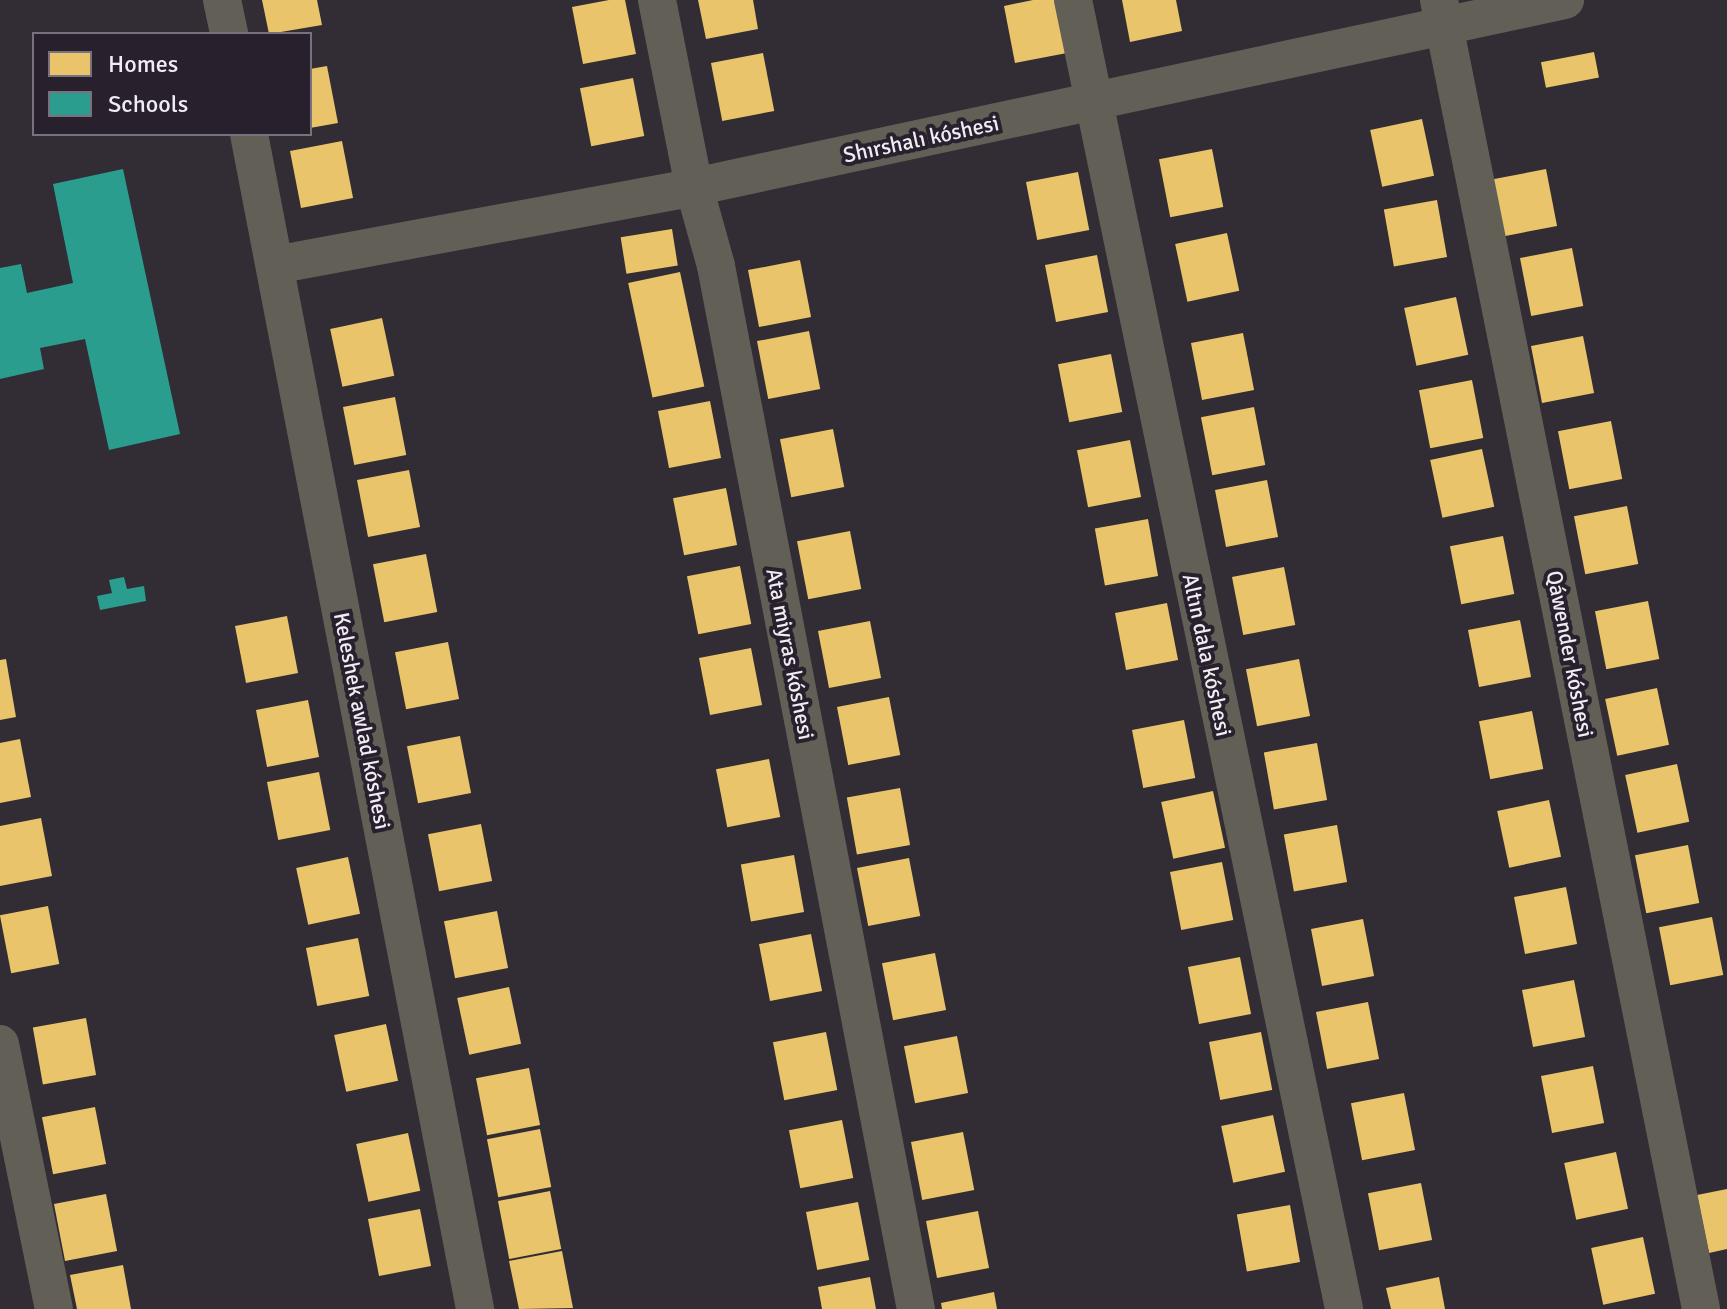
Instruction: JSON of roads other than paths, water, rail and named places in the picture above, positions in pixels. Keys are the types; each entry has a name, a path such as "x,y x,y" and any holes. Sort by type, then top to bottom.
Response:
{"street":[{"path":"222,0 229,32"},
{"name":"Ata miyras kóshesi","path":"657,0 694,187 716,266 916,1309"},
{"name":"Altın dala kóshesi","path":"1073,0 1344,1309"},
{"name":"Shırshalı kóshesi","path":"275,265 694,187 1092,102 1442,13 1565,0"},
{"name":"Qáwender kóshesi","path":"1442,13 1701,1309"},
{"name":"Keleshek awlad kóshesi","path":"249,136 475,1309"},
{"path":"0,1044 54,1309"}]}
